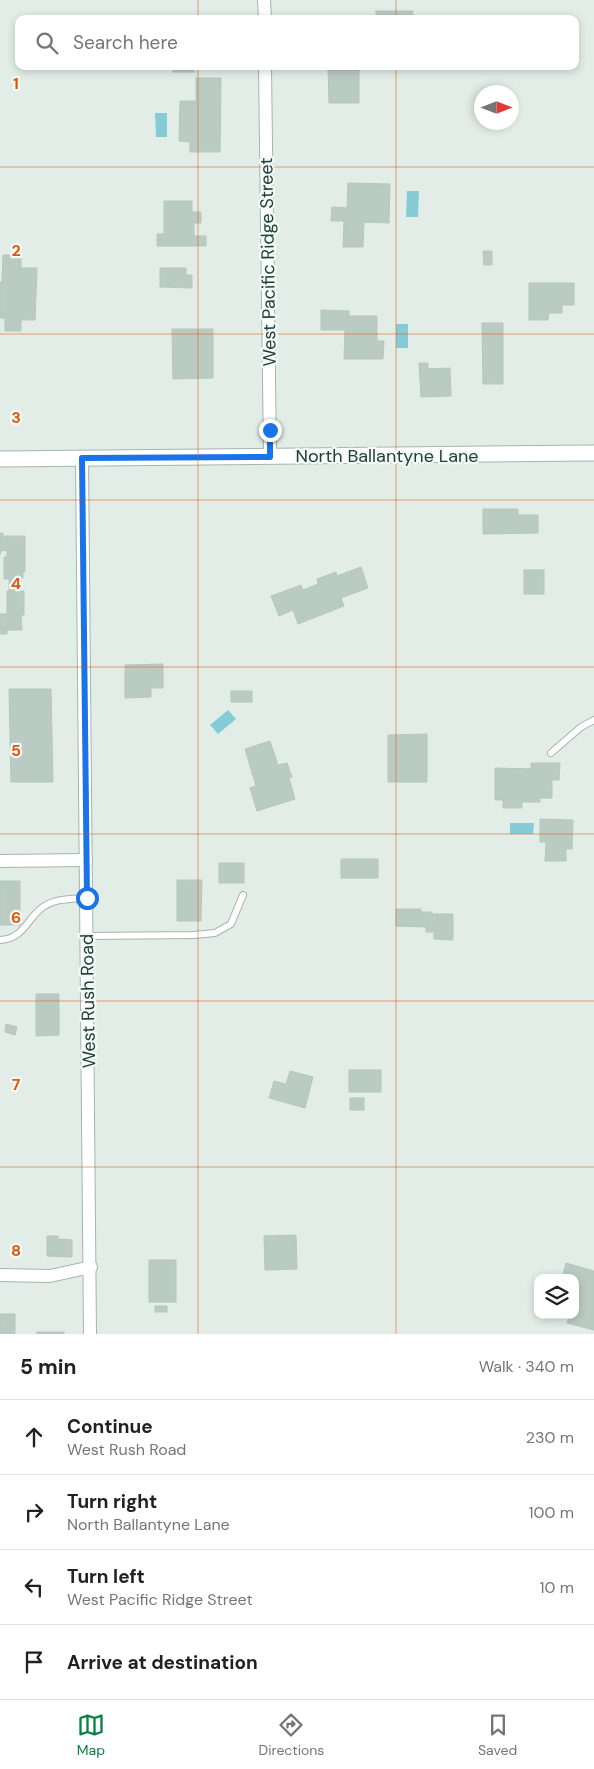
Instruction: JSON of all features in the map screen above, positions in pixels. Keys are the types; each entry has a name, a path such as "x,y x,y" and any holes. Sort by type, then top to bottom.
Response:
{"street":[{"path":"264,0 265,15"},
{"name":"West Pacific Ridge Street","path":"265,70 270,457"},
{"name":"North Ballantyne Lane","path":"0,460 594,454"},
{"name":"West Rush Road","path":"82,458 91,1267 90,1334"},
{"path":"0,861 86,860"},
{"path":"0,1275 50,1276 91,1267"}],"lane":[{"path":"551,753 581,727 594,720"},
{"path":"87,936 194,935 215,933 231,924 243,895"},
{"path":"0,940 9,939 26,928 42,908 56,900 87,898"}],"water":[{"path":"155,113 167,113 167,137 156,137"},
{"path":"407,191 419,191 418,217 406,217"},
{"path":"396,324 408,324 408,348 396,348"},
{"path":"228,710 236,719 218,734 210,725"},
{"path":"510,823 534,823 533,834 510,834"}],"building":[{"path":"376,11 413,11 413,15 376,15"},
{"path":"173,70 194,70 194,72 173,72"},
{"path":"328,70 359,70 359,103 329,103"},
{"path":"196,78 221,78 220,152 190,152 190,142 179,141 180,101 196,101"},
{"path":"348,183 390,184 389,223 364,222 363,247 343,247 344,221 331,221 332,207 347,208"},
{"path":"164,201 192,201 192,212 201,212 201,223 194,223 194,236 206,236 206,246 157,246 157,234 164,234"},
{"path":"483,251 492,251 492,265 484,265"},
{"path":"3,255 21,255 21,268 37,268 35,320 21,320 21,331 5,331 5,318 0,318 0,282 2,282"},
{"path":"160,268 186,268 186,275 192,275 192,288 160,287"},
{"path":"529,283 574,283 574,305 562,305 562,313 549,313 548,320 529,320"},
{"path":"321,310 349,311 349,316 377,316 377,341 384,341 383,359 344,359 345,330 321,330"},
{"path":"482,323 503,323 503,384 483,384"},
{"path":"172,329 213,329 213,378 173,379"},
{"path":"419,363 428,363 428,369 450,368 451,396 421,397"},
{"path":"483,509 518,509 518,515 538,515 538,533 483,534"},
{"path":"0,533 3,533 3,536 25,536 25,572 23,572 23,578 21,578 21,591 24,591 24,615 21,615 22,630 7,630 7,634 0,634 0,614 7,614 9,579 4,579 4,557 7,557 7,550 1,551 0,555"},
{"path":"361,567 368,588 341,598 344,606 298,624 293,610 279,616 271,596 301,585 303,590 318,584 317,579 336,572 337,576"},
{"path":"524,570 544,570 544,594 524,594"},
{"path":"163,664 163,688 151,688 151,697 125,698 125,665"},
{"path":"9,689 51,689 53,782 11,782"},
{"path":"231,691 252,691 252,702 231,702"},
{"path":"427,734 427,782 388,782 388,735"},
{"path":"270,741 278,765 287,763 292,777 289,778 295,799 257,811 250,788 256,786 245,749"},
{"path":"531,763 560,763 559,780 552,780 552,798 540,798 540,802 522,802 522,808 503,808 503,800 495,800 495,768 531,769"},
{"path":"540,819 573,820 572,849 566,849 566,861 545,861 546,842 540,842"},
{"path":"341,859 378,859 378,878 341,878"},
{"path":"219,863 244,863 244,883 219,883"},
{"path":"177,880 202,880 201,921 177,921"},
{"path":"0,881 20,881 20,925 0,925"},
{"path":"396,909 421,909 421,912 432,912 432,914 453,914 453,940 434,939 434,932 426,932 426,927 396,926"},
{"path":"36,994 59,994 59,1035 36,1036"},
{"path":"6,1024 17,1027 15,1035 5,1032"},
{"path":"349,1070 381,1070 381,1092 349,1092"},
{"path":"290,1071 313,1077 305,1108 269,1098 274,1081 286,1084"},
{"path":"350,1098 364,1098 364,1110 350,1110"},
{"path":"296,1235 297,1269 265,1270 264,1236"},
{"path":"47,1236 58,1236 58,1239 72,1240 72,1257 47,1256"},
{"path":"149,1260 176,1260 176,1302 149,1302"},
{"path":"566,1263 594,1271 594,1330 567,1323 568,1319 579,1319 579,1274 563,1274"},
{"path":"155,1306 167,1306 167,1312 155,1312"},
{"path":"0,1314 15,1314 15,1334 0,1334"},
{"path":"37,1332 64,1332 64,1334 37,1334"}],"route":[{"path":"87,898 82,458 270,457 270,430"}]}
